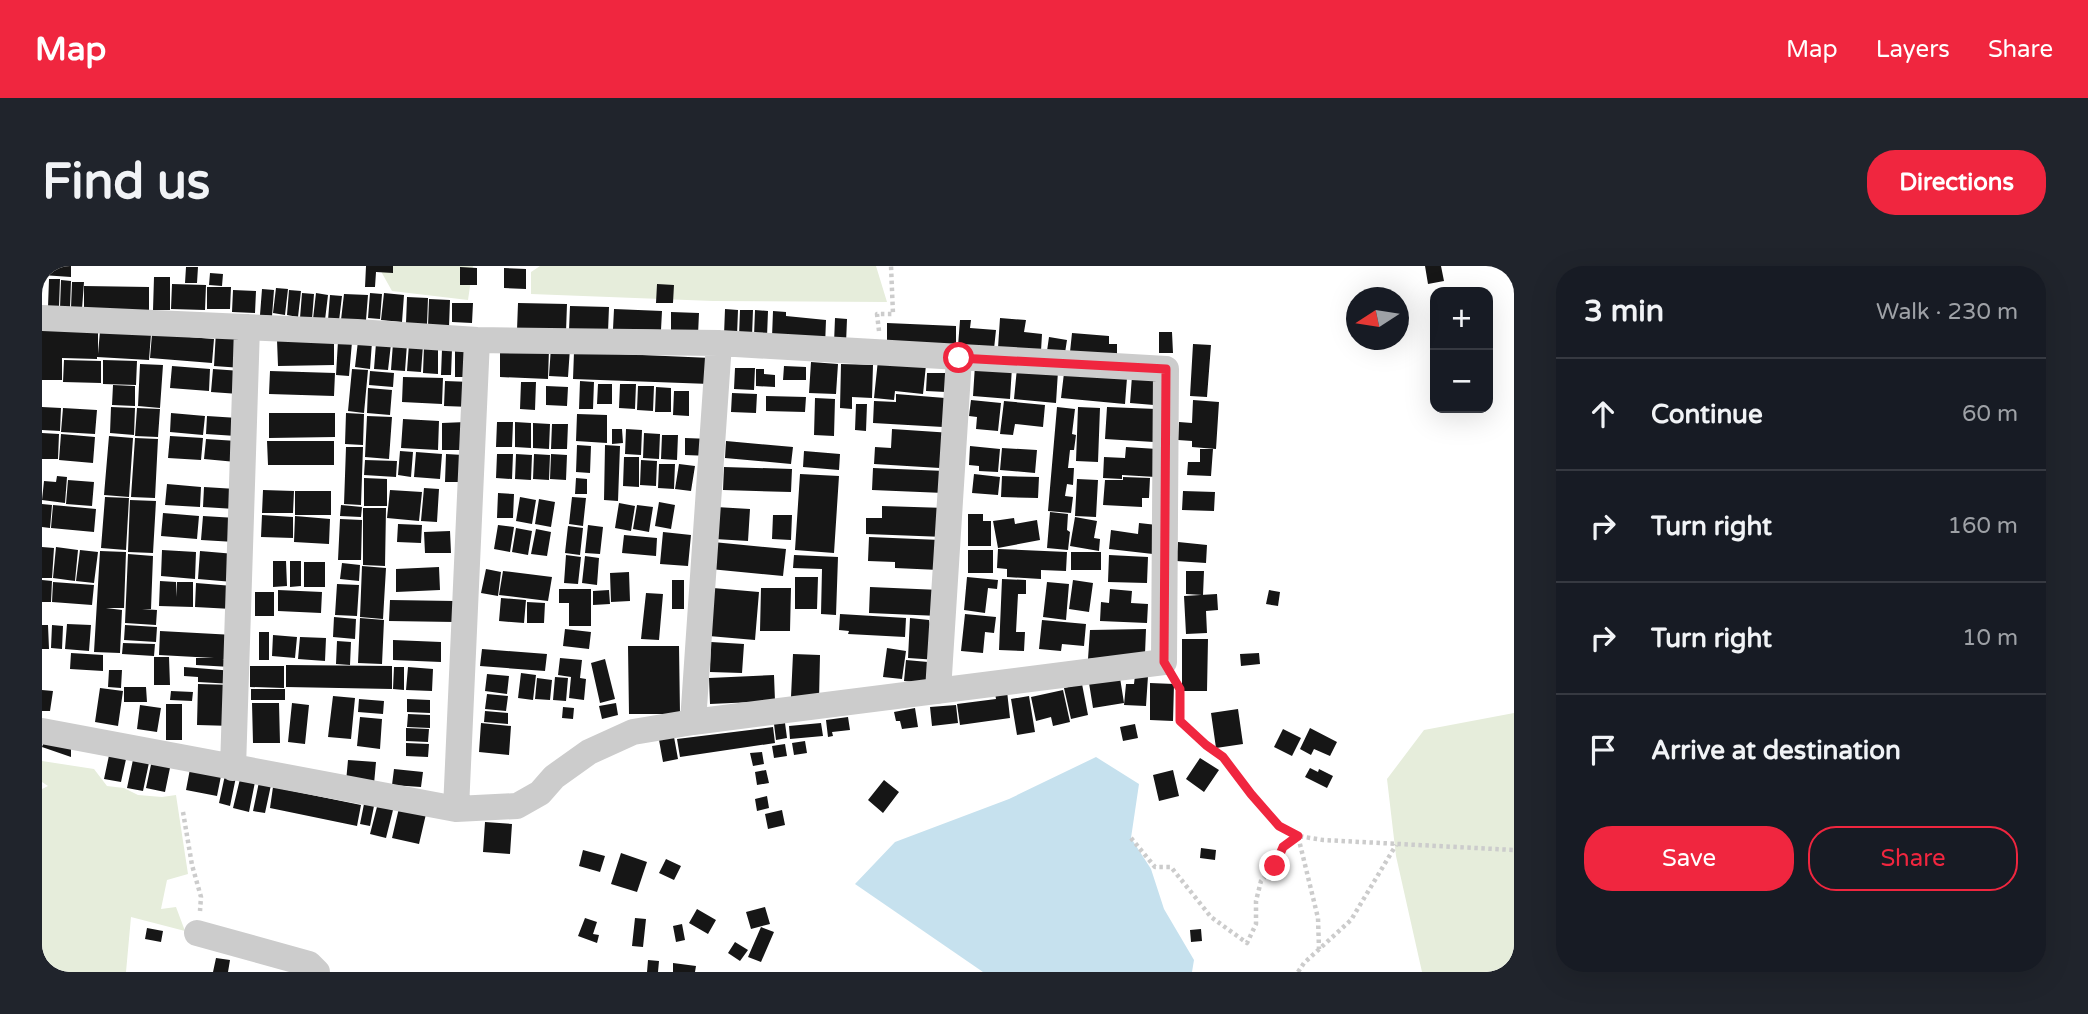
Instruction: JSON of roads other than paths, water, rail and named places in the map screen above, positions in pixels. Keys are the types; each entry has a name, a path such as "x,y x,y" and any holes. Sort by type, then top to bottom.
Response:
{"street":[{"path":"42,318 477,341 719,343 1166,369 1164,662 693,722 634,732 589,752 554,777 540,793 517,806 456,809 42,731"},
{"path":"233,768 247,327"},
{"path":"456,809 477,341"},
{"path":"693,722 719,343"},
{"path":"937,691 959,358"},
{"path":"197,933 309,964 317,972"}],"water":[{"path":"1096,757 1139,784 1131,838 1151,869 1164,909 1194,960 1192,972 983,972 855,884 895,842 1009,799"}]}
